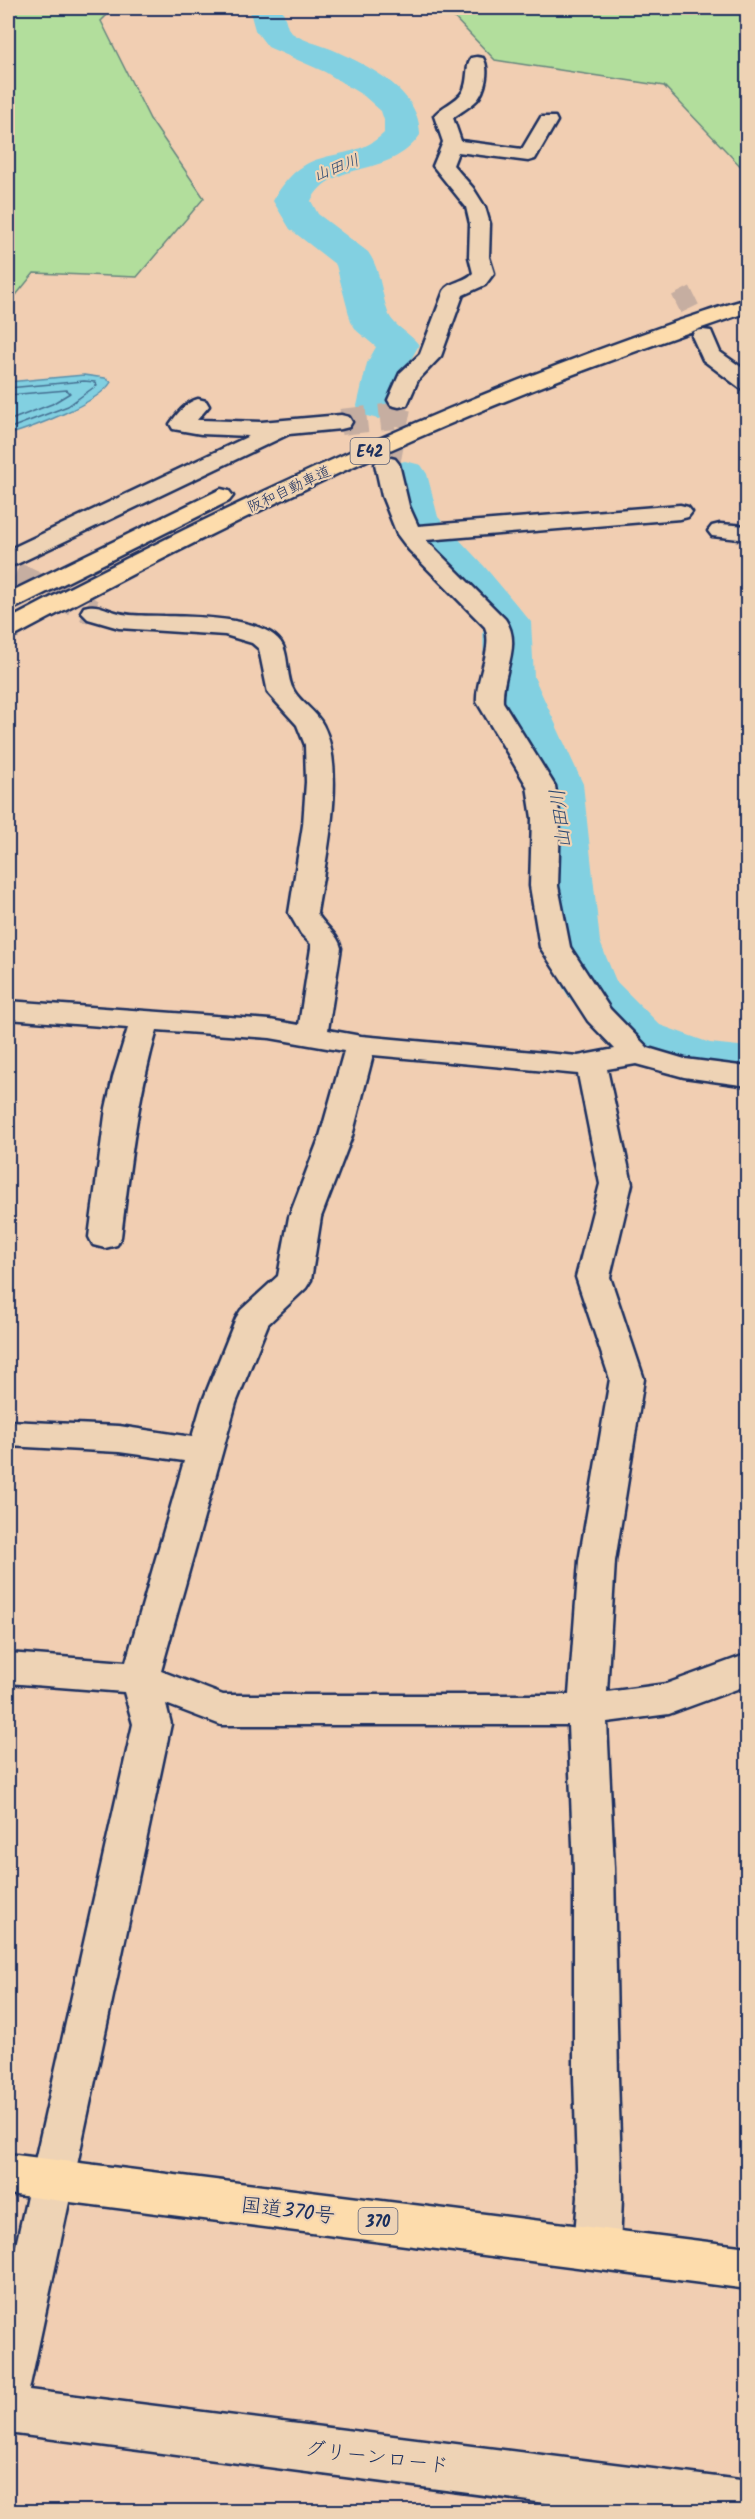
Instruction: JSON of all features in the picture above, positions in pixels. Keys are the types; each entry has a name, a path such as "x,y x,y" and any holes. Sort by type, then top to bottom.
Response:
{"highway":[{"name":"阪和自動車道","path":"333,443 523,364 747,286"},
{"name":"阪和自動車道","path":"8,630 238,512 432,424 619,349 747,305"},
{"name":"阪和自動車道","path":"8,602 100,554 241,486"},
{"name":"国道370号","path":"8,2174 747,2268"}],"street":[{"path":"399,400 408,378 430,356 454,291 476,282 482,277 484,271 479,257 480,221 475,204 460,183 443,166 451,146 450,134 443,116 470,96 477,78 477,62"},
{"path":"451,146 528,155 548,121"},
{"path":"703,336 711,355 747,383"},
{"path":"198,406 181,424 221,429 341,422"},
{"path":"10,569 285,427"},
{"path":"387,464 403,524 417,546 496,624 500,633 498,662 489,688 490,702 541,786 546,818 544,886 555,947 599,1015 637,1055"},
{"path":"409,534 680,512"},
{"path":"720,531 747,533"},
{"path":"93,612 117,620 239,629 268,641 281,693 310,724 318,745 320,762 317,825 303,913 310,928 325,941 327,948 312,1035"},
{"path":"8,1010 270,1029 361,1045 578,1065 591,1065 637,1055 684,1068 747,1077"},
{"path":"105,1237 124,1098 145,1020"},
{"path":"8,2384 152,1724 140,1678 219,1403 254,1318 294,1280 305,1217 336,1136 361,1045"},
{"path":"591,1065 616,1184 593,1277 627,1379 597,1561 587,1710 594,1868 596,2077 600,2197 597,2248"},
{"path":"8,1433 119,1439 206,1452"},
{"path":"8,1668 140,1678 221,1710 587,1710 669,1698 747,1669"},
{"name":"グリーンロード","path":"8,2410 747,2505"}],"green space":[{"path":"8,8 114,8 101,21 150,119 204,198 137,277 34,273 8,305"},
{"path":"445,8 747,8 747,173 664,86 495,60"}],"water":[{"path":"84,375 105,378 111,382 104,390 79,406 48,421 8,435 8,382"}],"waterway":[{"name":"山田川","path":"266,8 272,30 280,40 337,65 364,80 387,98 402,118 402,135 390,147 376,154 321,170 299,187 292,201 303,221 354,260 371,322 398,345 388,363 378,406"},
{"name":"山田川","path":"405,474 416,521 468,576 507,622 509,677 557,784 572,942 591,988 640,1037 701,1060 748,1065"}],"tunnel":[{"path":"681,291 703,336"},
{"path":"397,409 399,400"},
{"path":"387,464 398,408"},
{"path":"341,422 394,416"},
{"path":"15,575 93,612"}]}
